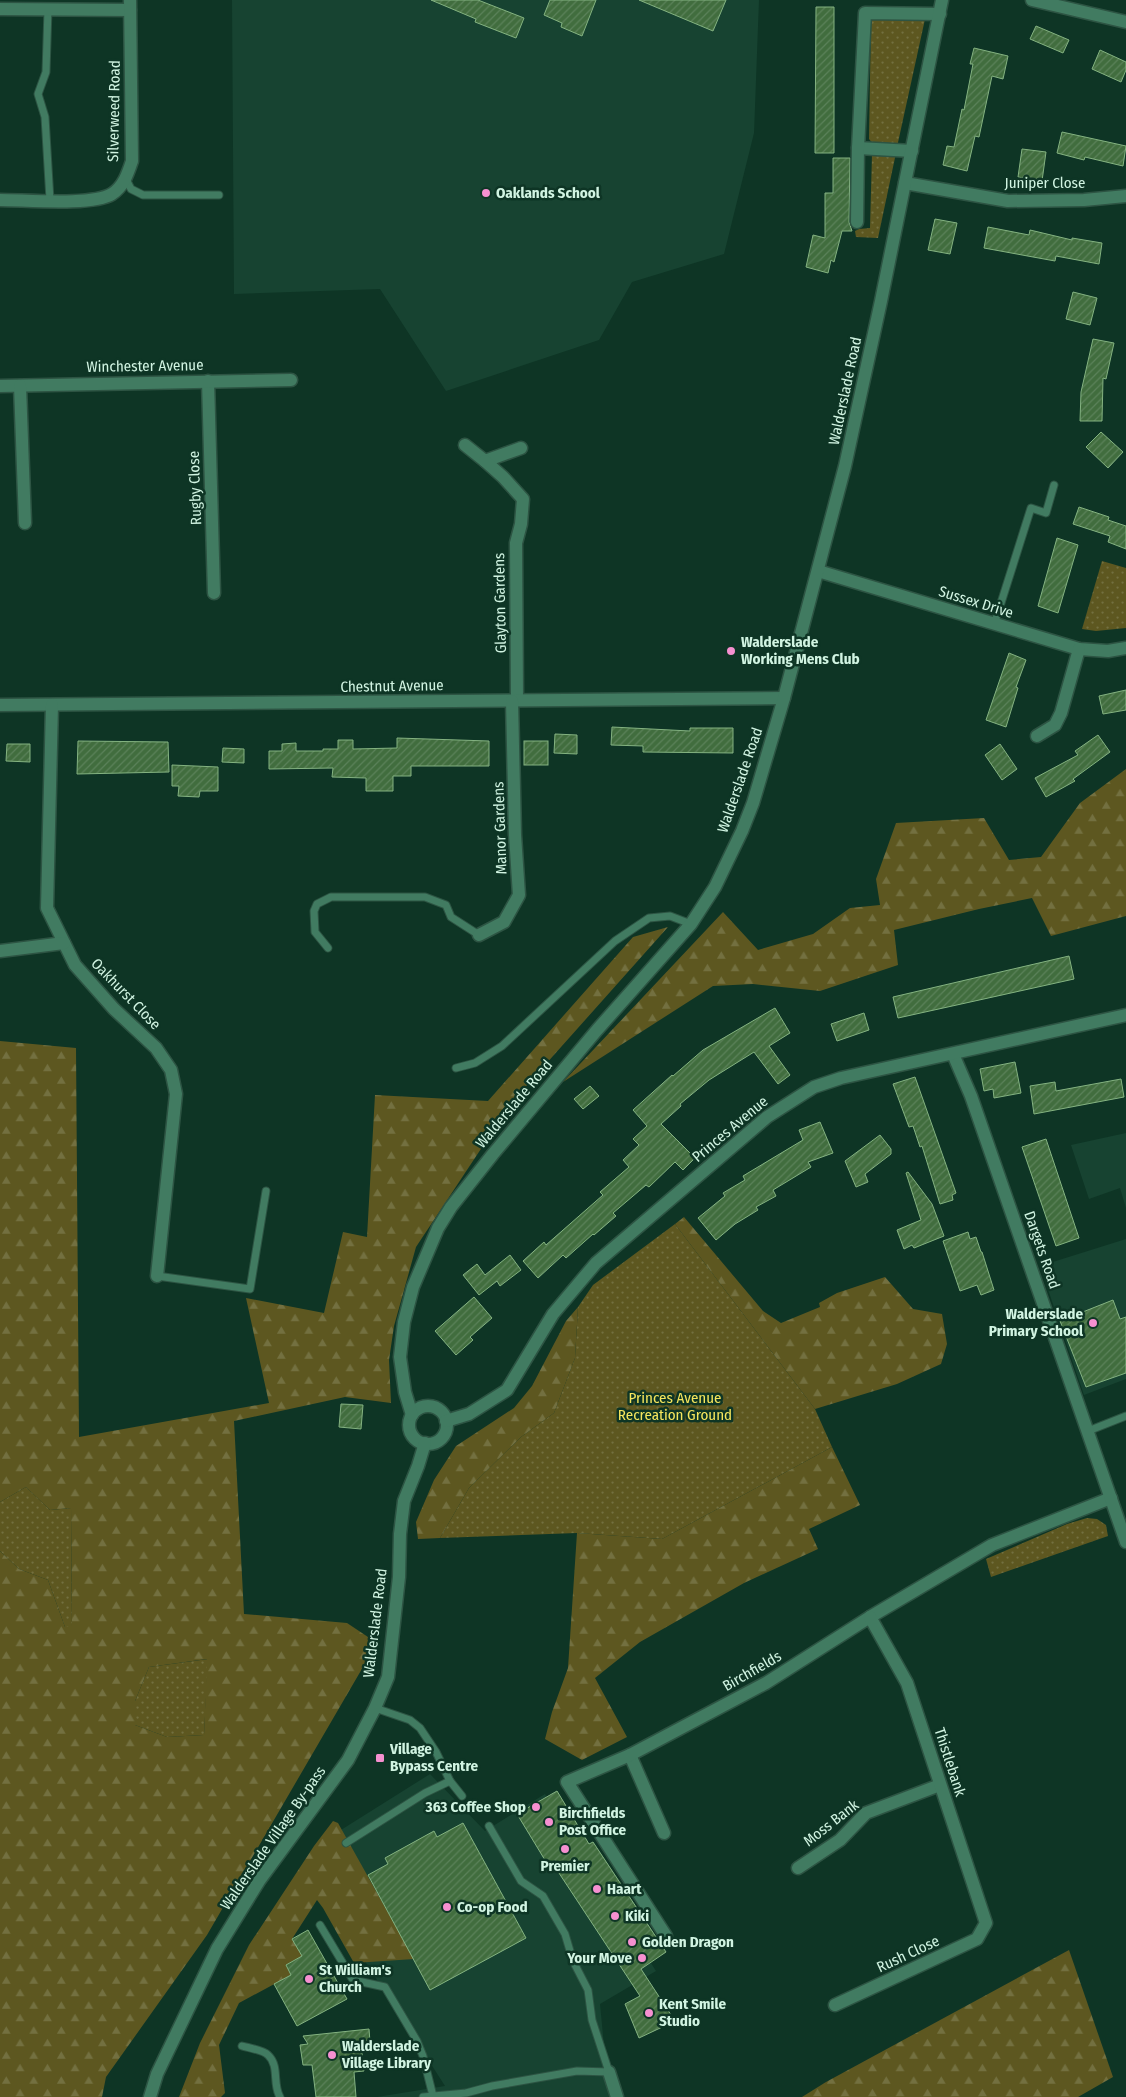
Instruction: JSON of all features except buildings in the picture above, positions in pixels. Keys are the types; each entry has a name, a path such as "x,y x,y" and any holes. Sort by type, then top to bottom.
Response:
{"street":[{"name":"Walderslade Road","path":"412,1415 405,1392 400,1357 404,1322 413,1287 438,1228 456,1201 493,1154 597,1030 691,924 715,887 742,831 761,778 784,698 845,466 942,0"},
{"path":"1032,0 1126,22"},
{"path":"0,9 34,5 48,9 130,5"},
{"name":"Silverweed Road","path":"0,200 95,200 113,193 126,179 132,161 130,5"},
{"path":"857,222 858,148 865,13 940,14"},
{"path":"858,148 912,151"},
{"name":"Juniper Close","path":"905,183 1008,201 1084,200 1126,196"},
{"name":"Winchester Avenue","path":"0,386 291,380"},
{"name":"Rugby Close","path":"208,381 214,593"},
{"path":"20,386 25,523"},
{"name":"Glayton Gardens","path":"465,445 503,477 523,499 522,524 516,542 515,701"},
{"path":"485,461 521,448"},
{"name":"Sussex Drive","path":"818,571 1079,649 1108,650 1126,648"},
{"path":"1037,736 1055,725 1061,713 1079,649"},
{"name":"Chestnut Avenue","path":"0,705 784,698"},
{"name":"Manor Gardens","path":"479,935 504,922 519,896 515,701"},
{"name":"Oakhurst Close","path":"52,705 47,908 75,965 114,1009 156,1048 171,1070 176,1094 157,1276"},
{"path":"0,951 64,943"},
{"name":"Princes Avenue","path":"446,1421 469,1414 507,1390 553,1314 596,1263 767,1117 814,1087 841,1078 1126,1015"},
{"name":"Dargets Road","path":"953,1054 971,1096 1126,1542"},
{"path":"428,1406 440,1410 446,1421 445,1433 442,1438 437,1442 425,1444 419,1442 409,1427 412,1415 416,1410 428,1406"},
{"name":"Walderslade Road","path":"375,1708 388,1677 399,1577 400,1534 404,1501 425,1444"},
{"name":"Birchfields","path":"666,1936 568,1782 630,1755 766,1683 870,1617 992,1545 1111,1498"},
{"name":"Thistlebank","path":"870,1617 907,1683 986,1923"},
{"name":"Walderslade Village By-pass","path":"150,2097 161,2065 217,1949 259,1880 348,1760 375,1708"},
{"path":"630,1755 664,1832"},
{"name":"Moss Bank","path":"798,1868 840,1840 866,1814 940,1785"},
{"name":"Rush Close","path":"836,2005 977,1939 986,1923"},
{"path":"609,2072 617,2097"}],"lane":[{"path":"48,9 46,72 38,94 45,117 50,200"},
{"path":"126,179 131,189 143,196 219,195"},
{"path":"994,625 1031,508 1046,512 1054,485"},
{"path":"328,948 315,932 314,911 317,904 331,897 425,897 446,905 452,917 479,935"},
{"path":"456,1068 475,1063 502,1046 608,947 649,918 670,916 691,924"},
{"path":"157,1276 250,1289 266,1191"},
{"path":"1088,1432 1126,1416"},
{"path":"375,1708 410,1720 420,1728 436,1752 450,1781 462,1796"},
{"path":"346,1843 425,1793 450,1781"},
{"path":"422,2097 467,2095 492,2086 577,2070 609,2072 592,2020 588,1990 574,1961 565,1934 542,1896 521,1881 489,1826"},
{"path":"320,1925 353,1980 385,1987 417,2041 423,2056 432,2096"},
{"path":"242,2046 268,2054 275,2065 276,2090 280,2097"}],"shaded area":[{"name":"Oaklands School","path":"232,0 759,0 754,133 724,254 632,282 599,340 446,391 380,289 234,294"},
{"path":"1126,1133 1126,1208 1120,1188 1089,1199 1071,1145"},
{"name":"Walderslade Primary School","path":"1126,1239 1126,1379 1084,1395 1040,1266"},
{"path":"430,1774 485,1831 545,1794 656,1971 600,2004 609,2097 377,2097 445,2086 329,1905 325,1840"}],"green space":[{"path":"871,18 925,19 897,147 873,144 869,139"},
{"path":"896,153 878,238 856,237 855,231 870,228 872,154"},
{"path":"1102,561 1126,568 1126,628 1096,631 1082,629"},
{"path":"1126,769 1126,916 1051,936 1032,898 894,930 898,965 820,991 753,984 713,986 563,1082 723,912 758,950 813,934 850,908 880,905 876,879 896,823 984,818 1009,860 1041,857 1080,803"},
{"path":"668,927 512,1102 416,1247 394,1326 389,1360 391,1403 345,1397 234,1421 244,1614 347,1623 377,1643 207,1935 106,2077 102,2097 0,2097 0,1551 19,1569 48,1580 65,1627 72,1626 71,1508 50,1510 26,1487 0,1502 0,1041 76,1048 79,1437 269,1403 246,1298 324,1313 343,1232 367,1237 375,1095 488,1101 633,937","holes":["207,1659 204,1735 167,1737 135,1725 135,1701 149,1667"]},
{"path":"684,1217 763,1311 781,1323 820,1307 819,1303 837,1293 885,1277 913,1309 942,1314 947,1344 941,1364 897,1384 815,1409 675,1224"},
{"name":"Princes Avenue Recreation Ground","path":"675,1224 815,1409 832,1447 662,1539 577,1533 440,1538 469,1488 521,1437 554,1413 575,1358 578,1307 593,1285"},
{"path":"578,1307 575,1358 554,1413 521,1437 469,1488 440,1538 418,1539 416,1522 434,1480 456,1446 514,1408 532,1386 566,1321"},
{"path":"832,1447 860,1505 809,1529 818,1549 744,1583 640,1642 595,1678 627,1737 582,1760 545,1739 552,1712 568,1668 577,1533 662,1539"},
{"path":"26,1487 50,1510 71,1508 72,1627 65,1627 48,1580 19,1569 0,1551 0,1502"},
{"path":"1087,1518 1097,1519 1106,1525 1108,1536 991,1577 986,1559 1067,1524"},
{"path":"208,1659 204,1735 167,1737 135,1725 135,1701 149,1667"},
{"path":"333,1821 338,1823 414,1959 354,1963 317,1900 292,1939 302,1956 286,1965 291,1975 239,2003 219,2045 225,2093 221,2097 179,2097 200,2043 249,1945 314,1846"},
{"path":"1069,1950 1113,2077 1078,2097 802,2097 826,2082"}],"place":[{"name":"Oaklands School","path":"486,193"},
{"name":"Walderslade Working Mens Club","path":"731,651"},
{"name":"Walderslade Primary School","path":"1093,1323"},
{"name":"Village Bypass Centre","path":"380,1758"},
{"name":"363 Coffee Shop","path":"536,1807"},
{"name":"Birchfields Post Office","path":"549,1822"},
{"name":"Premier","path":"565,1849"},
{"name":"Haart","path":"597,1889"},
{"name":"Co-op Food","path":"447,1907"},
{"name":"Kiki","path":"615,1916"},
{"name":"Golden Dragon","path":"632,1942"},
{"name":"Your Move","path":"642,1958"},
{"name":"St William's Church","path":"309,1979"},
{"name":"Kent Smile Studio","path":"649,2013"},
{"name":"Walderslade Village Library","path":"332,2055"}]}
